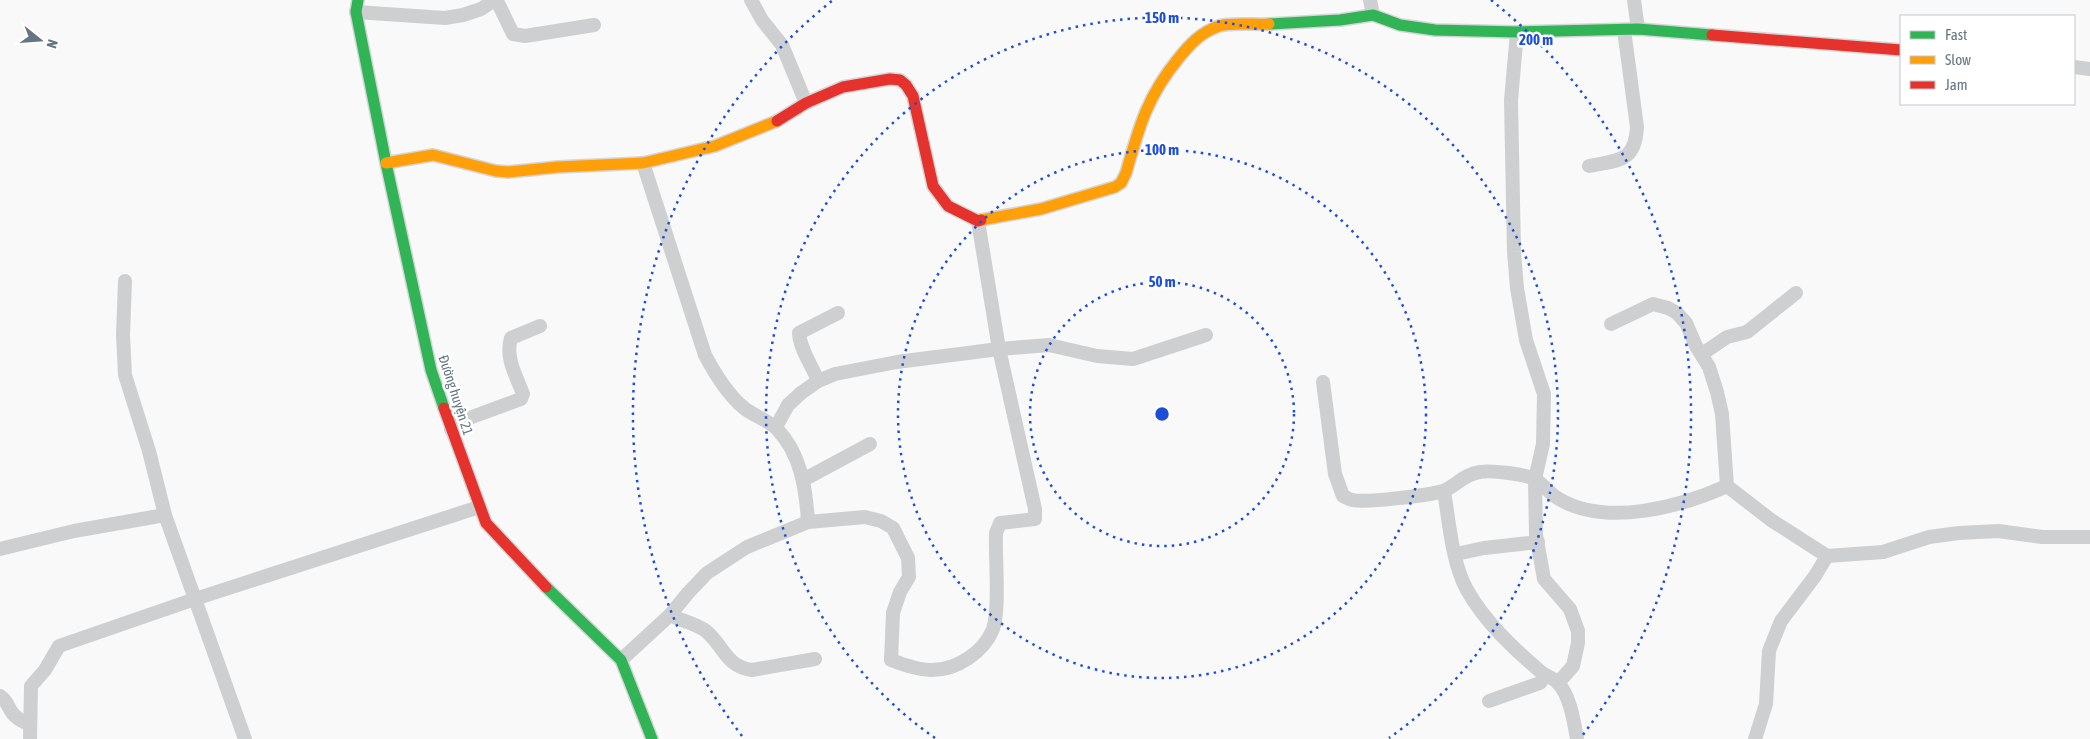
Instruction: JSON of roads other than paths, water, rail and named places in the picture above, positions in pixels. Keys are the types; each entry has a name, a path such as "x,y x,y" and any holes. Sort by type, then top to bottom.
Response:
{"street":[{"path":"751,0 762,20 782,45 806,103"},
{"path":"1370,0 1373,15"},
{"path":"1634,0 1638,28"},
{"path":"357,6 445,18 463,15 496,2 513,34 525,36 594,25"},
{"name":"Đường huyện 21","path":"357,6 386,162 431,370 479,506 486,523 568,610 621,660 652,739"},
{"path":"386,162 433,155 496,171 508,172 558,167 643,163 715,146 775,122 806,103 843,87 884,79 900,80 906,85 913,96 929,174 939,195 948,206 978,221 1041,209 1106,191 1121,183 1126,174 1141,122 1156,89 1173,64 1190,44 1210,29 1229,24 1292,24 1373,15 1416,29 1517,32 1576,29 1624,30 1638,28 1900,50"},
{"path":"1588,166 1622,159 1636,142 1637,127 1624,30"},
{"path":"1489,701 1551,679 1573,666 1578,632 1570,609 1544,579 1538,542 1534,498 1535,479 1543,444 1544,394 1526,340 1517,288 1514,252 1511,100 1517,32"},
{"path":"2075,67 2090,69"},
{"path":"643,163 705,355 716,375 744,408 776,427 795,456 803,480 808,522"},
{"path":"621,660 670,615 707,573 746,547 808,522 865,517 881,521 893,528 908,558 909,577 900,592 893,612 891,660 904,666 933,670 967,659 981,648 993,629 996,608 996,533 1000,523 1035,519 1035,509 999,349 978,221"},
{"path":"125,281 123,335 125,375 149,452 165,515 245,739"},
{"path":"1702,354 1727,336 1747,332 1796,293"},
{"path":"1612,324 1653,304 1668,308 1677,313 1686,323 1709,367 1722,414 1727,486 1771,520 1827,556 1883,552 1929,537 1959,533 1998,531 2042,537 2090,538"},
{"path":"818,381 813,367 800,344 799,333 838,313"},
{"path":"451,429 472,417 521,399 523,394 513,372 508,347 511,338 540,326"},
{"path":"776,427 788,406 801,393 818,381 835,374 897,362 999,349 1049,345 1097,356 1133,359 1206,335"},
{"path":"1323,382 1335,474 1343,496 1352,500 1364,501 1413,496 1444,490 1471,474 1481,471 1502,472 1535,479 1559,499 1599,512 1640,512 1689,501 1727,486"},
{"path":"803,480 870,444"},
{"path":"1444,490 1456,554 1466,589 1496,630 1551,679 1572,709 1577,739"},
{"path":"30,739 31,686 45,670 59,646 195,598 479,506"},
{"path":"0,548 165,515"},
{"path":"1456,554 1484,548 1538,542"},
{"path":"1755,739 1766,704 1769,651 1778,628 1827,556"},
{"path":"670,615 695,625 706,632 729,660 743,669 752,670 815,659"},
{"path":"0,696 6,703 9,712 17,719 24,722 30,720"}]}
